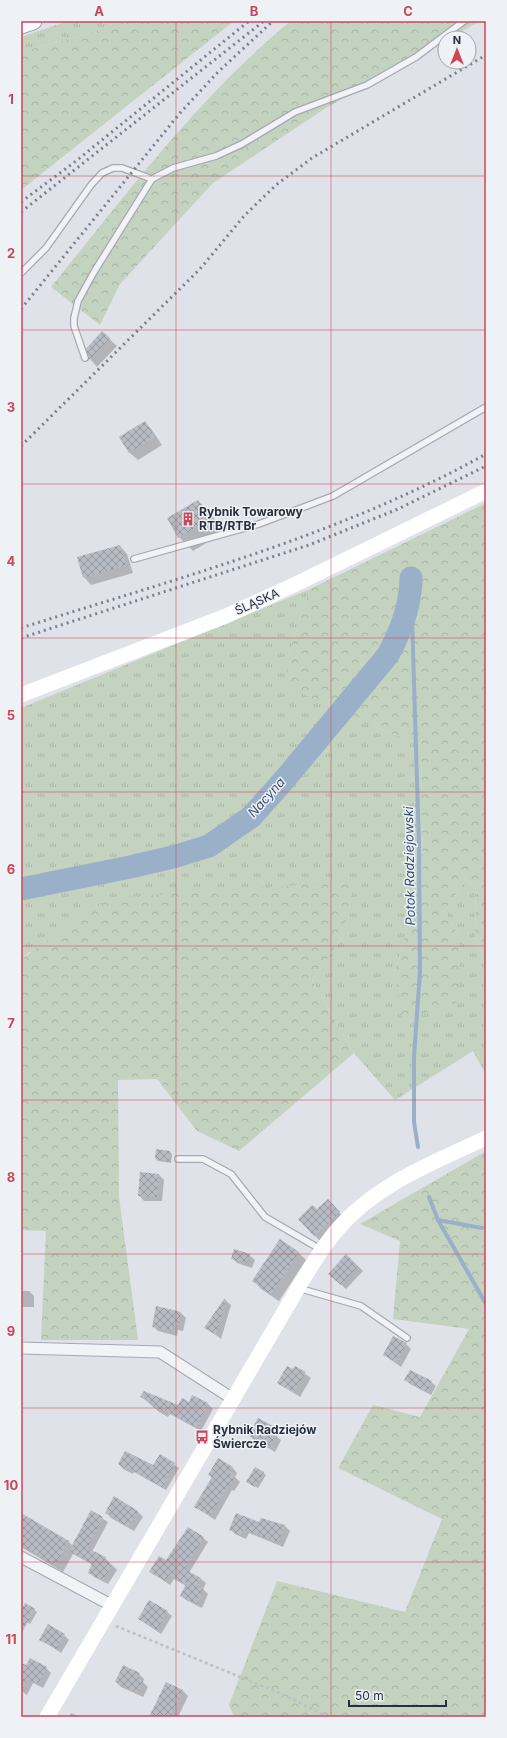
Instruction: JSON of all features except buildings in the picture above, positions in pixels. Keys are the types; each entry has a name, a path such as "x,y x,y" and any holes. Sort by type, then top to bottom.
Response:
{"main road":[{"path":"21,25 33,21"}],"street":[{"name":"ŚLĄSKA","path":"21,695 175,637 233,613 306,580 486,491"},
{"path":"47,1717 111,1605 298,1288 322,1250 344,1222 380,1192 412,1174 486,1138"},
{"path":"21,1348 160,1352 233,1399"},
{"path":"21,1558 111,1605"}],"lane":[{"path":"85,358 74,326 74,318 78,302 94,272 152,178 173,168 206,160 224,153 268,129 295,112 367,85 416,57 464,21"},
{"path":"21,273 54,238 100,175 109,169 122,168 152,178"},
{"path":"134,559 259,524 333,496 486,407"},
{"path":"178,1159 203,1159 231,1174 265,1217 322,1250"},
{"path":"298,1288 361,1306 407,1338"}],"path":[{"path":"102,1621 284,1695 328,1717"}],"green space":[{"path":"68,21 121,21 87,34 21,52 21,37"},
{"path":"121,21 234,21 21,190 21,52 87,34"},
{"path":"291,21 480,21 464,30 437,30 437,46 326,108 213,183 120,284 100,325 51,287 164,148 194,114 257,50"},
{"path":"486,503 486,963 475,938 476,889 466,879 444,911 460,938 458,1002 402,1021 395,972 423,867 421,744 374,727 288,687 287,659 310,589"},
{"path":"310,589 287,659 374,727 421,744 423,867 395,972 460,938 444,911 466,879 476,889 475,938 486,963 486,1075 473,1051 395,1100 354,1053 312,980 342,938 29,952 21,959 21,708"},
{"path":"355,881 342,938 312,980 354,1053 239,1151 197,1131 157,1079 118,1080 119,1197 138,1340 41,1340 46,1231 21,1230 21,959 110,898"},
{"path":"486,1151 486,1717 234,1717 229,1705 277,1581 405,1612 442,1519 338,1468 373,1405 420,1417 469,1329 393,1319 400,1241 360,1224"}],"waterway":[{"name":"Nacyna","path":"21,889 130,867 173,857 209,846 251,817 285,779 388,655 397,637 407,608 411,588 411,578"},
{"name":"Potok Radziejowski","path":"411,584 419,846 420,971 414,1057 414,1122 418,1147"},
{"name":"Potok Radziejowski","path":"429,1197 438,1220 486,1304"},
{"path":"438,1220 482,1228"}],"railway":[{"path":"21,202 76,161 249,21"},
{"path":"21,212 264,21"},
{"path":"21,309 180,113 218,72 273,21"},
{"path":"21,446 200,269 244,216 276,185 312,158 486,55"},
{"path":"21,628 258,553 317,531 431,483 486,454"},
{"path":"21,638 309,545 398,509 486,466"}],"place":[{"name":"Rybnik Towarowy RTB/RTBr","path":"188,519"},
{"name":"Rybnik Radziejów Świercze","path":"202,1437"}]}
